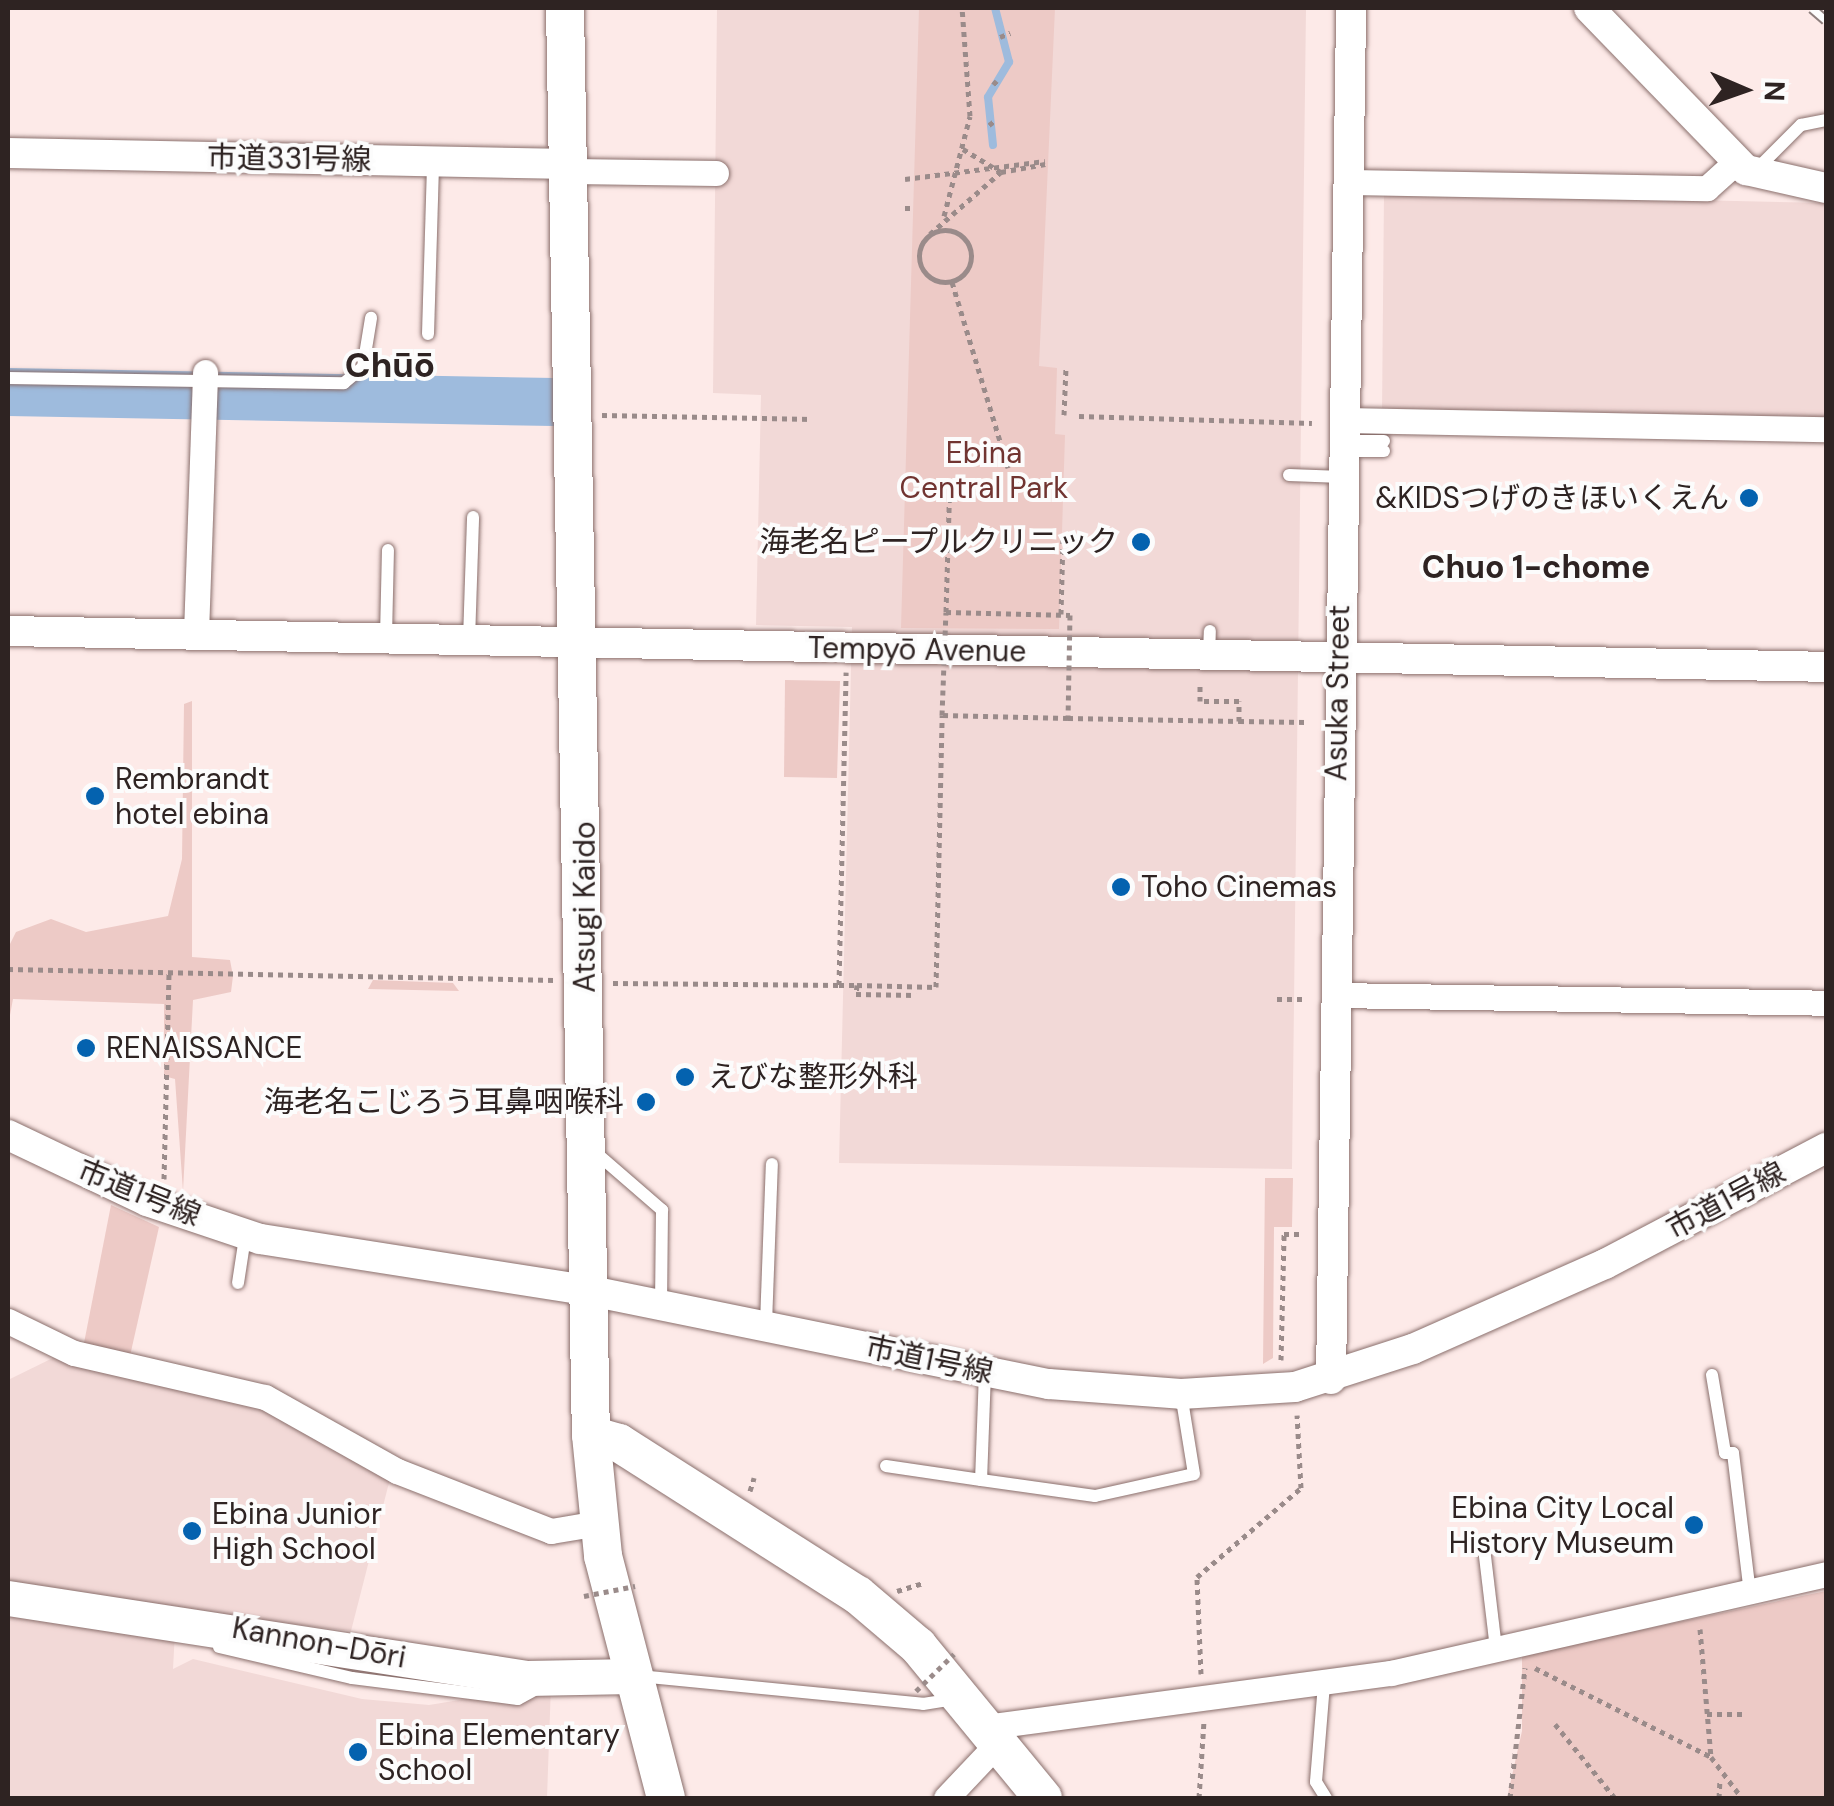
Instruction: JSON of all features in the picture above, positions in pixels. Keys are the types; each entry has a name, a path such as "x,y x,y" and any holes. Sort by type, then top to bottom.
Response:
{"main road":[{"name":"Atsugi Kaido","path":"565,8 583,643 586,1290 591,1435 599,1522 632,1676 666,1798"},
{"path":"591,1435 620,1443 858,1595 983,1722 1042,1798"},
{"name":"Kannon-Dōri","path":"8,1598 193,1622 548,1677 632,1676"}],"street":[{"name":"Asuka Street","path":"1331,1379 1337,661 1351,8"},
{"path":"1588,8 1741,166 1826,188"},
{"name":"市道331号線","path":"8,153 571,168"},
{"path":"1350,182 1707,188 1741,166"},
{"path":"571,168 708,173"},
{"path":"196,633 204,388"},
{"path":"1344,447 1826,429"},
{"name":"Tempyō Avenue","path":"8,631 1206,655 1337,661 1826,667"},
{"path":"1334,995 1826,1003"},
{"name":"市道1号線","path":"8,1135 148,1201 245,1234 586,1290 985,1372 1182,1394 1331,1379 1498,1315 1826,1148"},
{"path":"8,1321 74,1353 265,1397 397,1471 551,1531 599,1522"},
{"path":"946,1798 983,1722 1204,1703 1324,1684 1496,1648 1748,1586 1826,1574"}],"lane":[{"path":"1741,166 1764,165 1802,125 1826,120"},
{"path":"428,334 432,162"},
{"path":"8,378 204,388 350,381 363,367 370,318"},
{"path":"1290,475 1344,447 1384,446"},
{"path":"470,640 473,517"},
{"path":"386,638 388,550"},
{"path":"585,1144 662,1210 661,1307"},
{"path":"766,1327 772,1164"},
{"path":"238,1283 245,1234"},
{"path":"981,1480 985,1372"},
{"path":"1712,1375 1748,1586"},
{"path":"886,1466 1094,1496 1194,1474 1182,1394"},
{"path":"1484,1548 1496,1648"},
{"path":"632,1676 923,1704 983,1722"},
{"path":"1324,1684 1316,1782 1326,1798"}],"path":[{"path":"944,216 962,149 970,87 962,8"},
{"path":"1000,38 1010,33"},
{"path":"993,81 1000,86"},
{"path":"989,125 996,120"},
{"path":"962,149 1001,172"},
{"path":"905,179 1045,162 1001,172 944,216 930,234 919,263 928,277 952,282"},
{"path":"930,234 946,229 967,241 970,265 952,282"},
{"path":"952,282 1008,468"},
{"path":"1056,415 1066,415 1066,368"},
{"path":"599,415 812,419"},
{"path":"1079,416 1312,423"},
{"path":"738,428 739,418"},
{"path":"610,983 936,986 950,481"},
{"path":"1061,614 1063,535"},
{"path":"946,612 1070,614 1068,718"},
{"path":"1206,655 1200,701 1239,701 1239,721"},
{"path":"839,984 846,669"},
{"path":"942,715 1306,722"},
{"path":"8,969 570,980"},
{"path":"164,1189 169,972"},
{"path":"856,985 856,994 916,995"},
{"path":"1277,999 1304,1000"},
{"path":"1281,1362 1284,1234 1299,1234"},
{"path":"1199,1798 1204,1703 1198,1577 1300,1488 1296,1397"},
{"path":"885,1594 924,1583"},
{"path":"584,1596 635,1586"},
{"path":"1694,1602 1710,1758 1720,1779 1742,1798"},
{"path":"916,1691 954,1654"},
{"path":"1510,1798 1525,1662 1710,1758"},
{"path":"1707,1714 1746,1714"},
{"path":"1555,1724 1616,1798"},
{"path":"1719,1798 1720,1779"}],"shaded area":[{"path":"717,8 1306,8 1292,1169 839,1163 852,627 756,625 761,395 713,393"},
{"path":"1384,193 1826,203 1826,417 1382,413"},
{"name":"Ebina Junior High School","path":"61,1354 258,1400 392,1471 351,1631 8,1590 8,1380"},
{"path":"8,1607 175,1632 173,1669 193,1659 362,1699 429,1705 551,1685 547,1798 8,1798"}],"green space":[{"name":"Ebina Central Park","path":"919,8 1055,8 1039,366 1057,368 1055,434 1065,435 1059,629 901,628"},
{"path":"785,680 840,681 837,778 784,777"},
{"path":"192,701 192,957 230,960 233,976 231,992 193,1000 183,1191 175,1079 164,1076 164,1004 13,999 8,1026 8,948 16,932 51,919 86,932 168,916 182,859 184,704"},
{"path":"373,980 453,983 459,991 368,989"},
{"path":"1265,1178 1293,1178 1292,1227 1274,1227 1273,1358 1263,1364"},
{"path":"111,1205 159,1227 130,1356 84,1343"},
{"path":"1826,1591 1826,1798 1507,1798 1522,1731 1522,1655"}],"waterway":[{"path":"993,145 988,97 1009,62 995,8"},
{"path":"8,392 554,402"}],"railway":[{"path":"1812,8 1826,20"}],"place":[{"name":"&KIDSつげのきほいくえん","path":"1749,498"},
{"name":"海老名ピープルクリニック","path":"1141,542"},
{"name":"Rembrandt hotel ebina","path":"95,796"},
{"name":"Toho Cinemas","path":"1121,887"},
{"name":"RENAISSANCE","path":"86,1048"},
{"name":"えびな整形外科","path":"685,1077"},
{"name":"海老名こじろう耳鼻咽喉科","path":"646,1102"},
{"name":"Ebina City Local History Museum","path":"1694,1525"},
{"name":"Ebina Junior High School","path":"192,1531"},
{"name":"Ebina Elementary School","path":"358,1752"}],"district":[{"name":"Chūō","path":"390,365"},
{"name":"Chuo 1-chome","path":"1536,567"}]}
